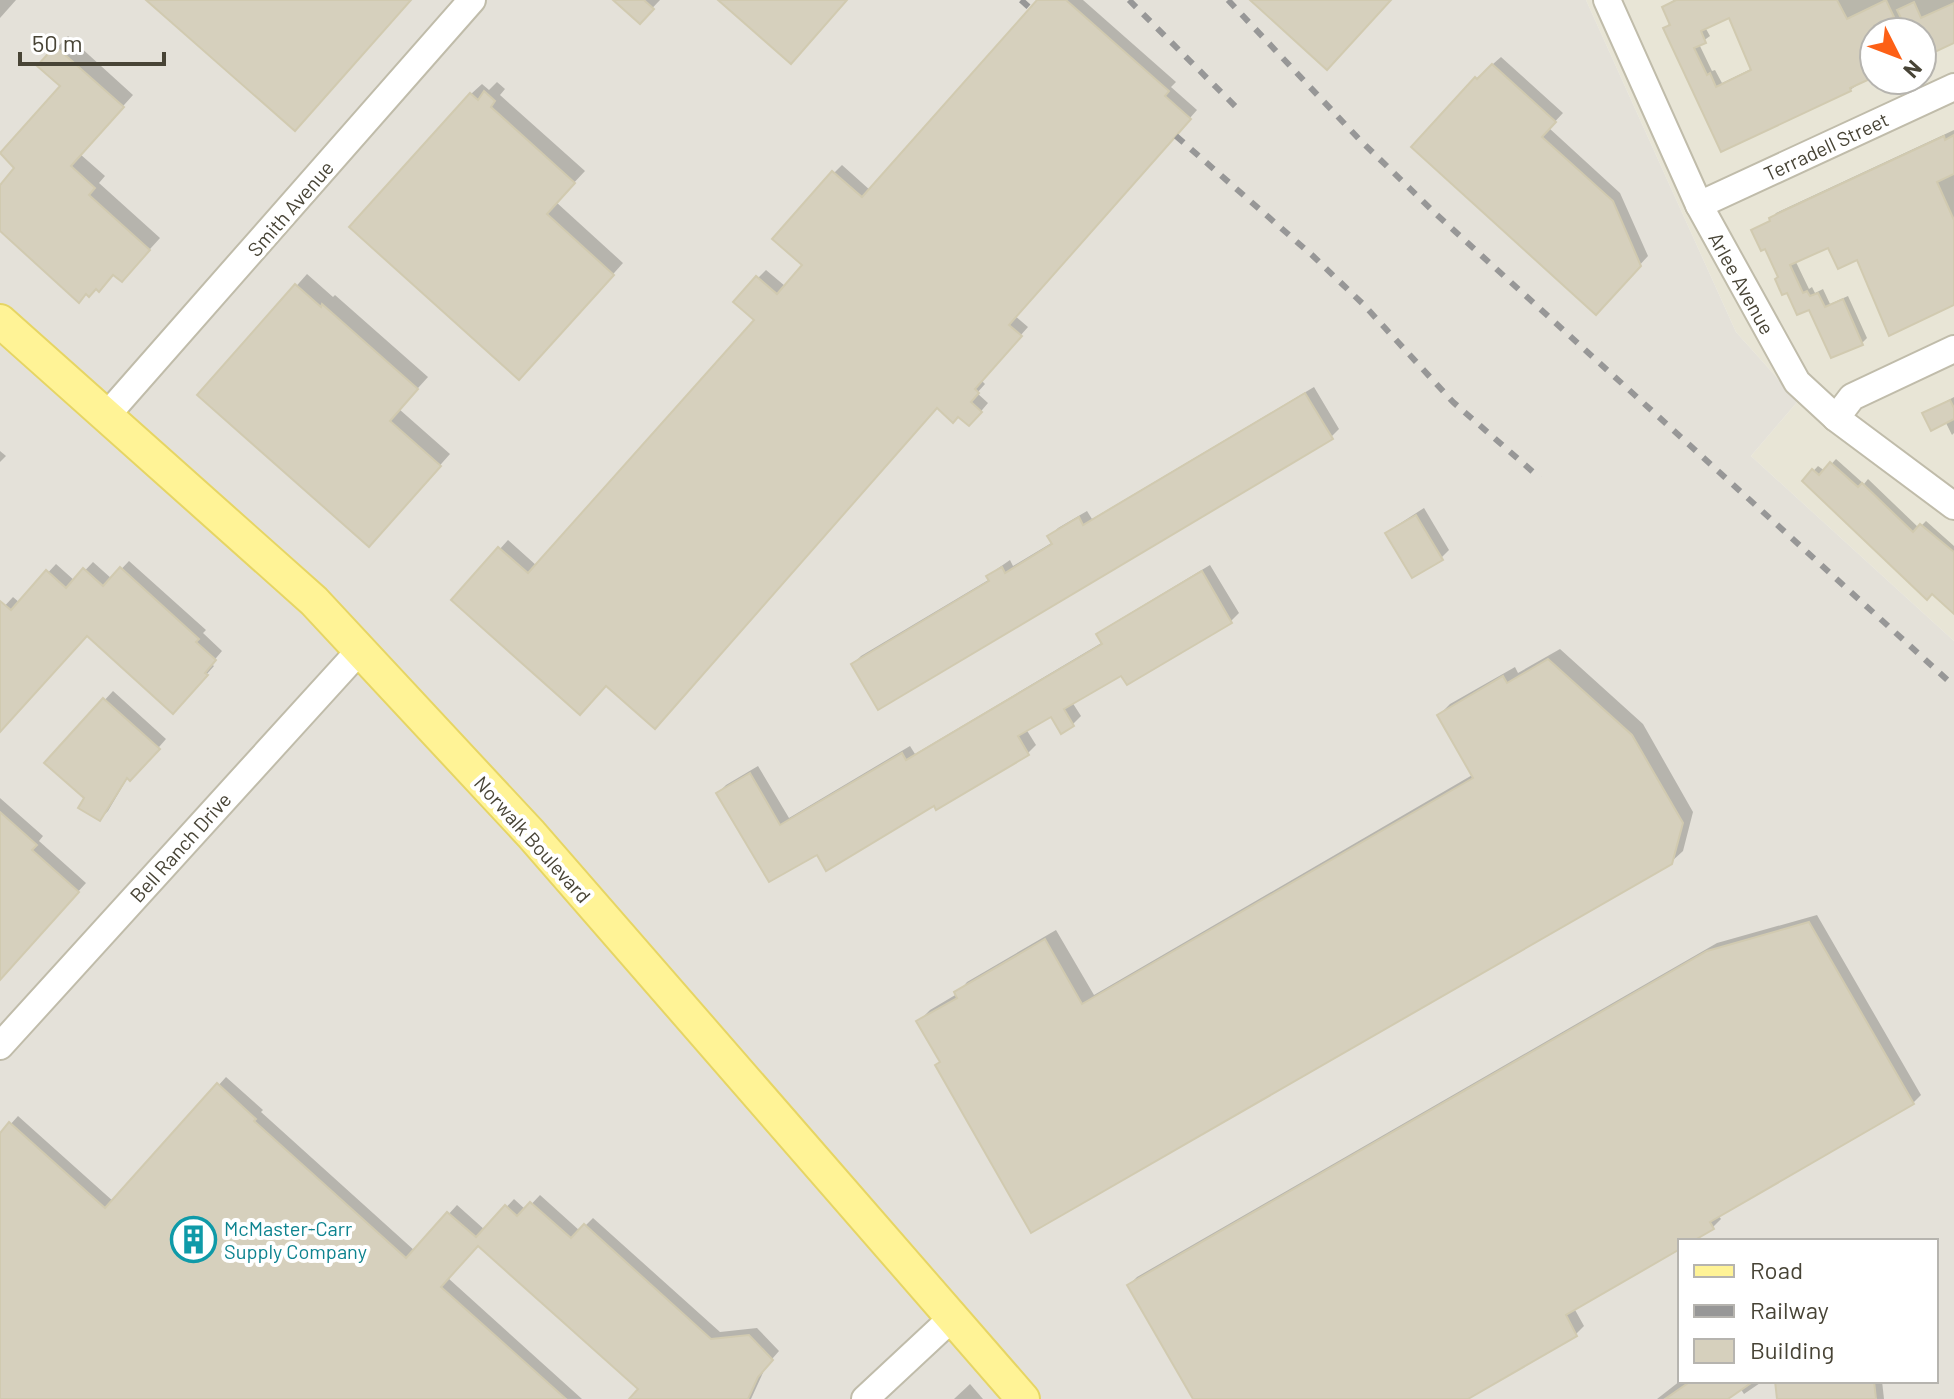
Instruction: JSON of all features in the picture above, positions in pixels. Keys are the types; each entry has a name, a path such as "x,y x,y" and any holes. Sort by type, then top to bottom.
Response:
{"main road":[{"name":"Norwalk Boulevard","path":"0,321 314,601 361,649 531,834 1023,1399"}],"street":[{"name":"Smith Avenue","path":"107,415 472,0"},
{"name":"Arlee Avenue","path":"1607,0 1699,205 1797,382 1836,418 1954,506"},
{"name":"Terradell Street","path":"1699,205 1954,87"},
{"path":"1836,418 1852,397 1954,349"},
{"name":"Bell Ranch Drive","path":"0,1046 361,649"},
{"path":"865,1399 953,1317"}],"shaded area":[{"path":"0,0 1586,0 1736,332 1798,401 1751,456 1954,641 1954,1399 0,1399"},
{"path":"1586,0 1954,0 1954,641 1751,456 1798,401 1736,332"}],"building":[{"path":"146,0 411,0 295,131"},
{"path":"613,0 644,0 654,9 640,24"},
{"path":"718,0 847,0 791,64"},
{"path":"1037,0 1066,0 1169,91 1165,96 1191,119 1009,325 1022,336 975,389 979,393 971,402 982,412 969,426 958,417 953,423 937,408 655,729 606,686 580,715 451,600 498,547 528,573 754,320 733,302 756,276 777,294 802,265 772,239 832,171 862,197"},
{"path":"1250,0 1391,0 1327,70"},
{"path":"1676,0 1837,0 1847,19 1886,0 1894,16 1858,16 1858,84 1850,88 1851,91 1721,152 1663,28 1670,25 1662,7","holes":["1729,18 1751,70 1716,87 1694,48 1706,43 1701,31"]},
{"path":"1914,2 1920,16 1900,16 1897,10"},
{"path":"1954,3 1954,43 1938,50 1938,16 1925,16"},
{"path":"55,46 124,107 71,166 95,188 89,195 150,250 122,282 113,275 99,292 96,289 89,297 86,294 79,303 0,231 0,185 14,168 0,153 60,86 37,66"},
{"path":"1492,64 1556,122 1542,137 1613,201 1641,266 1596,315 1411,147 1475,77 1477,79"},
{"path":"484,91 495,101 491,107 575,183 547,214 614,275 519,380 349,227 470,93 478,100"},
{"path":"1954,135 1954,174 1937,182 1954,220 1954,305 1889,336 1857,260 1838,269 1828,248 1790,265 1803,293 1807,291 1810,296 1818,293 1825,307 1843,299 1863,345 1831,358 1809,310 1797,315 1787,293 1782,295 1775,279 1778,277 1765,249 1761,251 1751,230 1783,211 1944,136 1945,140"},
{"path":"295,284 418,389 390,421 441,466 369,547 197,395"},
{"path":"1305,393 1333,439 878,710 851,664 989,581 986,576 1002,567 1005,573 1052,544 1047,536 1079,517 1083,525"},
{"path":"1950,400 1954,419 1931,431 1922,413"},
{"path":"1830,462 1858,487 1862,483 1913,532 1920,524 1954,552 1954,614 1932,594 1927,600 1802,481 1812,469 1819,475"},
{"path":"1416,515 1443,560 1412,578 1385,533"},
{"path":"120,567 199,639 196,642 216,660 205,673 208,675 173,714 87,636 0,732 0,601 11,610 46,570 66,588 83,568 103,586"},
{"path":"1202,571 1232,623 1127,685 1121,676 1064,709 1074,726 1061,734 1051,717 1018,736 1029,755 936,810 934,806 826,871 817,855 769,882 716,793 750,773 780,825 902,753 906,760 1102,644 1096,634"},
{"path":"1548,659 1632,735 1683,823 1672,864 1031,1233 935,1065 940,1062 916,1021 957,998 954,992 1045,939 1082,1004 1473,778 1437,715 1503,676 1507,683"},
{"path":"103,698 160,749 130,781 127,778 100,821 78,808 84,798 44,763"},
{"path":"0,812 37,845 32,850 79,892 0,980"},
{"path":"1809,922 1914,1104 1710,1222 1714,1229 1696,1239 1678,1239 1678,1250 1566,1315 1577,1336 1468,1399 1193,1399 1127,1285 1707,951"},
{"name":"McMaster-Carr Supply Company","path":"217,1083 256,1119 254,1121 406,1258 447,1212 476,1237 505,1205 517,1216 530,1202 571,1238 584,1224 711,1339 749,1335 773,1360 758,1377 748,1399 629,1399 638,1389 478,1246 441,1287 566,1399 0,1399 0,1133 9,1122 105,1208"},
{"path":"1688,1383 1751,1383 1728,1399 1665,1399"},
{"path":"1775,1383 1874,1383 1876,1399 1777,1399"}],"railway":[{"path":"1021,0 1030,8"},
{"path":"1129,0 1237,108"},
{"path":"1228,0 1359,139 1436,214 1954,686"},
{"path":"1176,136 1313,256 1363,304 1453,402 1540,478"}],"place":[{"name":"McMaster-Carr Supply Company","path":"193,1240"}]}
